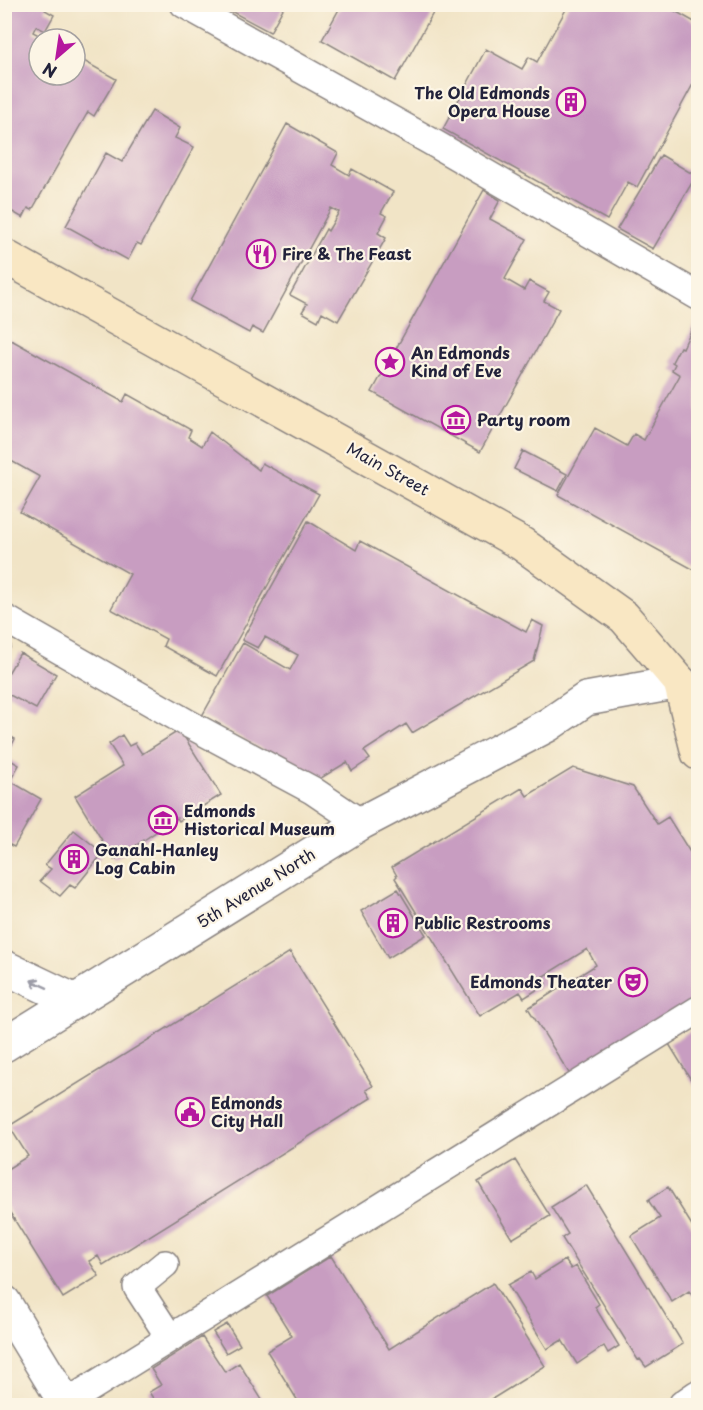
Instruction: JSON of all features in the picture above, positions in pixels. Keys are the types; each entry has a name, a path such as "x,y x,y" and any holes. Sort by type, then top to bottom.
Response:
{"main road":[{"name":"Main Street","path":"4,256 522,544 624,617 689,675 699,753"}],"street":[{"name":"5th Avenue North","path":"4,1044 361,823 548,725 586,699 689,675"},
{"path":"4,967 73,1000"},
{"path":"4,1302 64,1405"},
{"path":"685,1406 699,1397"}],"lane":[{"path":"184,4 430,141 699,296"},
{"path":"4,618 189,724 312,790 361,823"},
{"path":"64,1405 699,1010"},
{"path":"165,1264 137,1287 170,1338"}],"building":[{"path":"11,4 48,4 45,10 54,15 47,27 27,27 27,87 87,87 87,63 116,79 94,116 88,112 32,210 28,208 23,218 4,207 4,16"},
{"path":"227,4 285,5 270,32 225,8"},
{"path":"342,4 438,4 395,81 322,40"},
{"name":"The Old Edmonds Opera House","path":"569,4 677,4 673,10 698,24 698,75 637,187 628,182 607,220 443,129 486,49 522,69 529,57 537,62"},
{"path":"152,111 180,128 175,138 194,147 141,245 137,243 128,260 66,226 106,153 122,162"},
{"name":"Fire & The Feast","path":"287,124 338,153 332,165 349,175 352,169 393,192 381,213 387,216 378,233 386,238 338,321 322,312 318,321 302,312 307,304 290,295 326,229 328,231 339,212 331,208 263,333 252,327 249,333 190,301"},
{"path":"661,155 696,176 653,249 617,229"},
{"path":"484,190 500,200 490,219 527,239 505,279 524,290 529,281 549,292 544,301 559,309 480,452 372,392"},
{"path":"698,315 698,572 558,495 595,428 627,446 634,434 644,440 680,375 672,370 675,364 672,362 680,347 683,348"},
{"path":"4,336 123,402 127,394 191,430 188,437 202,446 210,432 259,470 262,463 319,494 217,676 163,646 166,639 111,609 130,574 20,512 40,477 4,457"},
{"path":"523,451 567,474 558,491 514,469"},
{"path":"308,521 356,550 360,541 526,632 532,620 543,626 534,661 412,733 406,724 364,751 370,759 352,771 347,762 318,780 202,716 243,643 290,670 298,655 265,637 258,648 242,640"},
{"path":"5,642 11,646 5,657"},
{"path":"20,653 56,674 36,709 4,692 4,680"},
{"path":"180,730 221,795 179,821 177,818 114,860 75,796 123,766 109,744 122,735 129,746 135,743 142,754"},
{"path":"4,733 15,739 5,757 19,765 10,781 41,799 14,847 4,842"},
{"path":"573,768 633,787 657,824 668,817 698,865 698,1000 572,1078 528,1008 596,965 587,949 542,977 546,984 524,998 520,992 480,1016 395,878 397,876 392,867 522,788 527,796"},
{"name":"Ganahl-Hanley Log Cabin","path":"74,830 103,853 75,888 70,885 60,896 40,881 51,869 45,865"},
{"name":"Public Restrooms","path":"398,889 426,935 388,958 361,911"},
{"name":"Edmonds City Hall","path":"290,952 373,1086 366,1090 371,1098 103,1265 98,1256 89,1261 99,1276 63,1298 4,1203 4,1171 28,1156 9,1126"},
{"path":"698,1026 698,1091 669,1044"},
{"path":"515,1160 550,1216 512,1239 478,1182"},
{"path":"586,1185 683,1344 646,1367 640,1359 638,1360 562,1238 568,1234 551,1207"},
{"path":"668,1187 698,1235 698,1299 689,1291 672,1302 631,1236 660,1218 648,1200"},
{"path":"331,1256 389,1349 493,1283 545,1366 481,1406 301,1406 267,1351 292,1336 267,1296"},
{"path":"565,1260 571,1269 576,1266 599,1304 595,1307 619,1346 608,1353 604,1346 577,1364 562,1340 547,1349 508,1285 531,1272 535,1279"},
{"path":"227,1324 240,1345 226,1353 213,1332"},
{"path":"202,1337 225,1372 239,1363 264,1403 260,1406 158,1406 149,1392 161,1385 151,1369"}],"place":[{"name":"The Old Edmonds Opera House","path":"571,102"},
{"name":"Fire & The Feast","path":"261,254"},
{"name":"An Edmonds Kind of Eve","path":"390,362"},
{"name":"Party room","path":"456,420"},
{"name":"Edmonds Historical Museum","path":"163,820"},
{"name":"Ganahl-Hanley Log Cabin","path":"74,859"},
{"name":"Public Restrooms","path":"393,923"},
{"name":"Edmonds Theater","path":"633,982"},
{"name":"Edmonds City Hall","path":"190,1112"}]}
